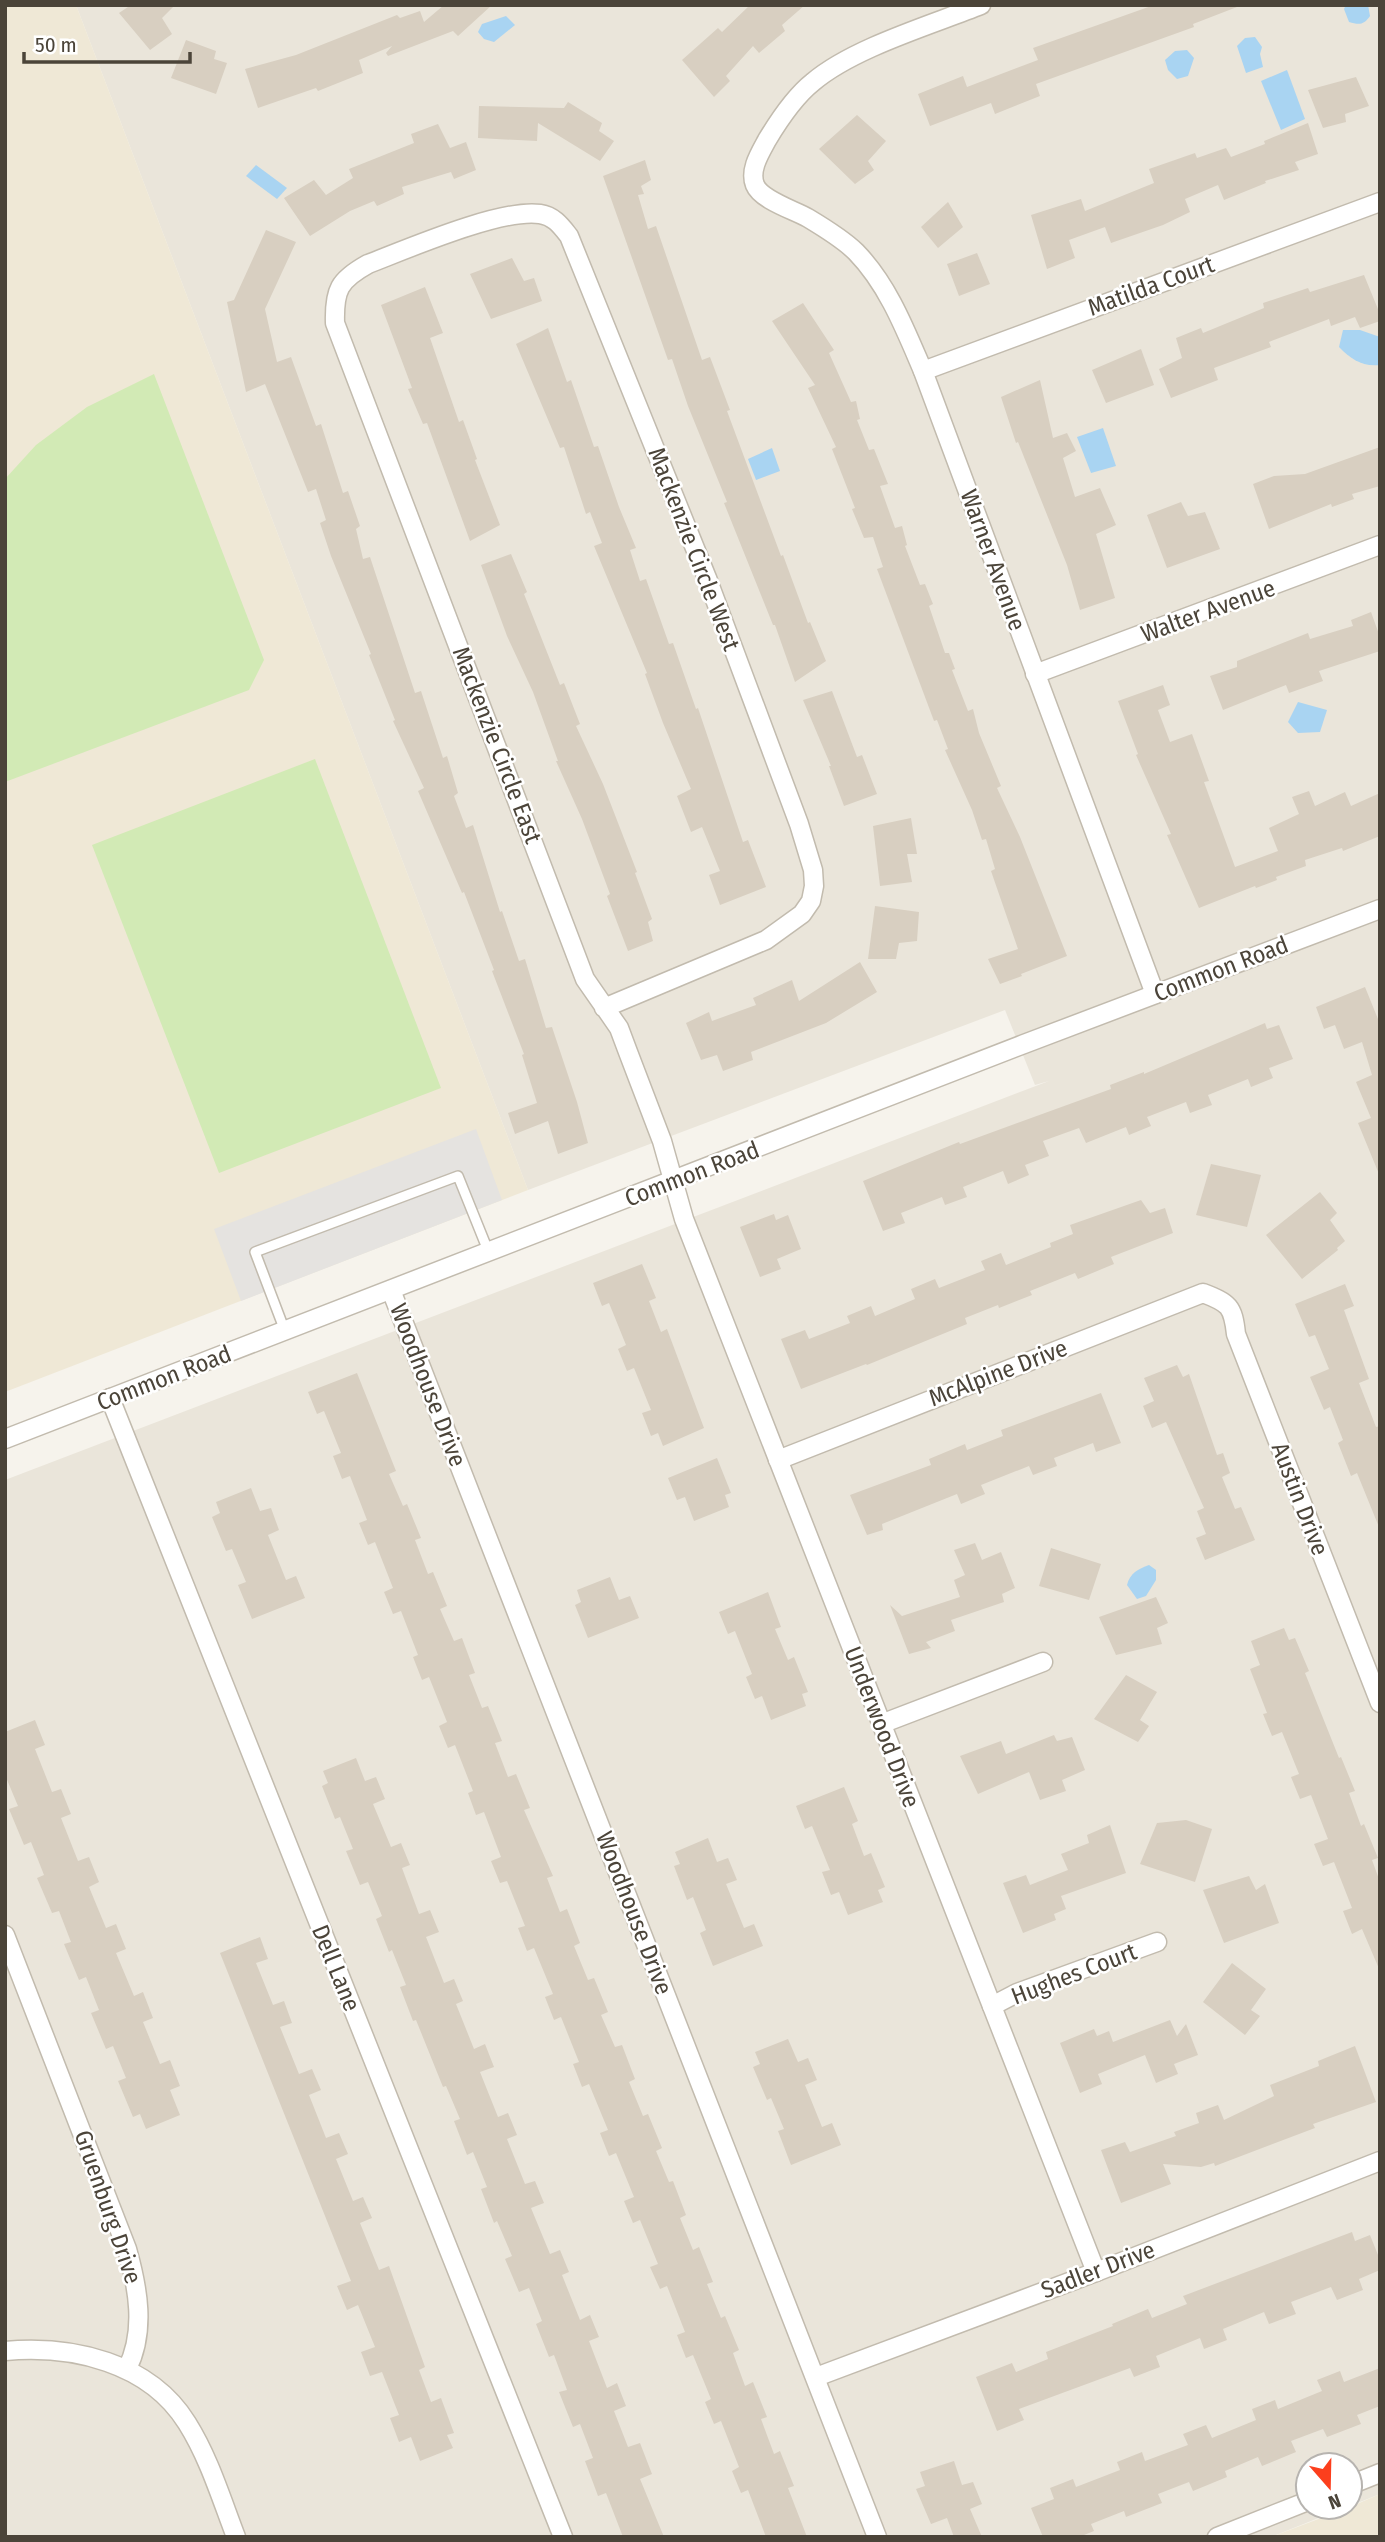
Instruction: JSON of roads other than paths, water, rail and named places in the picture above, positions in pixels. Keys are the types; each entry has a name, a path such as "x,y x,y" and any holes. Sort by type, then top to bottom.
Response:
{"street":[{"name":"Warner Avenue","path":"981,5 850,57 811,83 776,125 763,147 753,169 755,184 762,194 810,219 855,251 878,279 898,313 923,371 1155,994"},
{"name":"Matilda Court","path":"923,371 1380,202"},
{"name":"Mackenzie Circle West","path":"334,303 339,286 350,274 392,255 484,222 507,217 542,214 557,221 569,236 707,578 799,824 813,870 811,901 802,914 765,940 604,1008"},
{"name":"Mackenzie Circle East","path":"334,303 335,323 343,345 585,979 619,1028 662,1141 673,1181"},
{"name":"Walter Avenue","path":"1035,674 1380,545"},
{"name":"Common Road","path":"5,1439 1380,909"},
{"name":"Underwood Drive","path":"673,1181 684,1219 1096,2272"},
{"name":"Woodhouse Drive","path":"391,1290 877,2537"},
{"name":"McAlpine Drive","path":"778,1460 1203,1293 1218,1299"},
{"name":"Austin Drive","path":"1218,1299 1230,1306 1236,1334 1380,1703"},
{"name":"Dell Lane","path":"110,1398 563,2537"},
{"path":"881,1724 1043,1662"},
{"name":"Gruenburg Drive","path":"5,1935 127,2249 136,2284 139,2312 134,2355 127,2369"},
{"name":"Hughes Court","path":"992,2006 1017,1993 1157,1942"},
{"name":"Sadler Drive","path":"816,2377 1380,2161"},
{"path":"5,2351 37,2348 82,2354 127,2369 160,2391 185,2420 202,2450 236,2537"},
{"path":"1217,2537 1294,2507"}],"lane":[{"path":"285,1331 255,1252 458,1176 489,1253"}],"water":[{"path":"1346,5 1368,5 1370,16 1361,24 1349,22 1344,9"},
{"path":"506,16 515,25 494,42 484,39 478,32 482,24"},
{"path":"1255,37 1262,47 1260,54 1263,67 1246,73 1237,46 1245,38"},
{"path":"1187,50 1194,58 1188,76 1177,79 1168,70 1165,60 1175,51"},
{"path":"1287,70 1305,119 1281,130 1261,81"},
{"path":"256,165 287,188 277,199 246,176"},
{"path":"1343,330 1360,330 1380,337 1380,365 1362,363 1343,351 1339,347"},
{"path":"1103,428 1116,466 1091,473 1077,437"},
{"path":"772,448 780,471 756,480 748,459"},
{"path":"1298,702 1327,710 1320,732 1298,733 1288,722"},
{"path":"1149,1565 1156,1570 1156,1580 1146,1596 1137,1599 1127,1585 1128,1581 1135,1572"}]}
